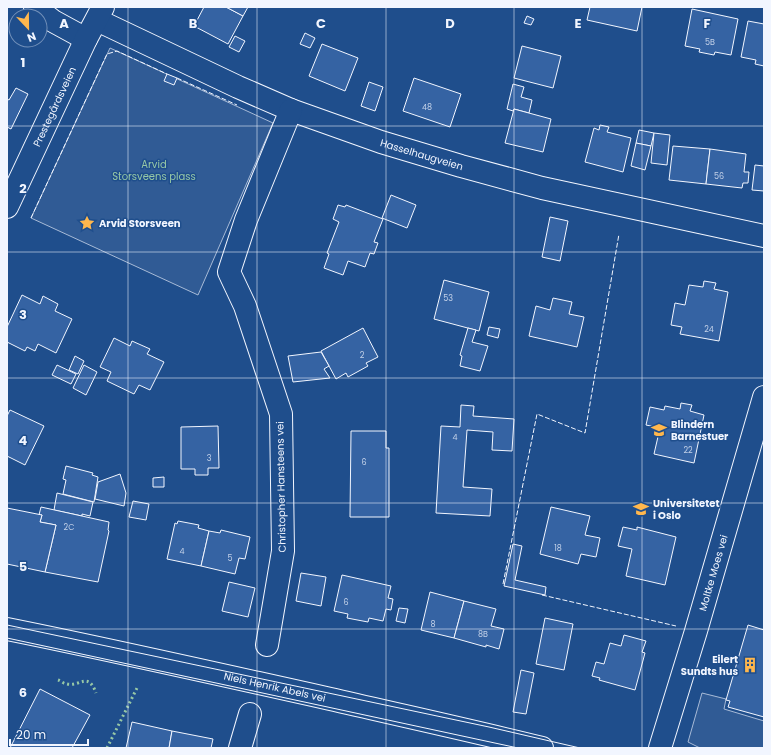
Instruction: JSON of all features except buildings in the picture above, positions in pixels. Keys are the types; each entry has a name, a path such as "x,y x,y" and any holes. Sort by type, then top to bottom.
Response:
{"street":[{"path":"36,7 53,21 86,39"},
{"name":"Prestegårdsveien","path":"7,207 86,39 100,13"},
{"name":"Hasselhaugveien","path":"100,13 238,87 291,110 388,144 542,188 764,236"},
{"name":"Christopher Hansteens vei","path":"267,645 283,551 281,414 245,306 229,272 246,220 291,110"},
{"name":"Moltke Moes vei","path":"660,748 696,631 764,397"},
{"name":"Niels Henrik Abels vei","path":"7,629 250,681 474,731 542,748"},
{"path":"240,748 250,714"}],"shaded area":[{"name":"Arvid Storsveens plass","path":"110,48 273,123 198,295 31,218"},
{"path":"702,693 726,699 724,709 764,721 764,748 700,748 688,742"}],"tram line":[{"path":"7,625 489,727 580,748"},
{"path":"7,638 518,748"}],"hedge":[{"path":"58,680 65,684 87,681 93,686 96,693"},
{"path":"107,748 137,688"}],"fence":[{"path":"31,218 107,54 117,51 167,74"},
{"path":"177,78 237,105"},
{"path":"503,584 537,414 585,433 619,234"},
{"path":"542,595 676,626"}],"place":[{"name":"Arvid Storsveen","path":"87,223"},
{"name":"Blindern Barnestuer","path":"659,430"},
{"name":"Universitetet i Oslo","path":"641,509"},
{"name":"Eilert Sundts hus","path":"750,665"}]}
